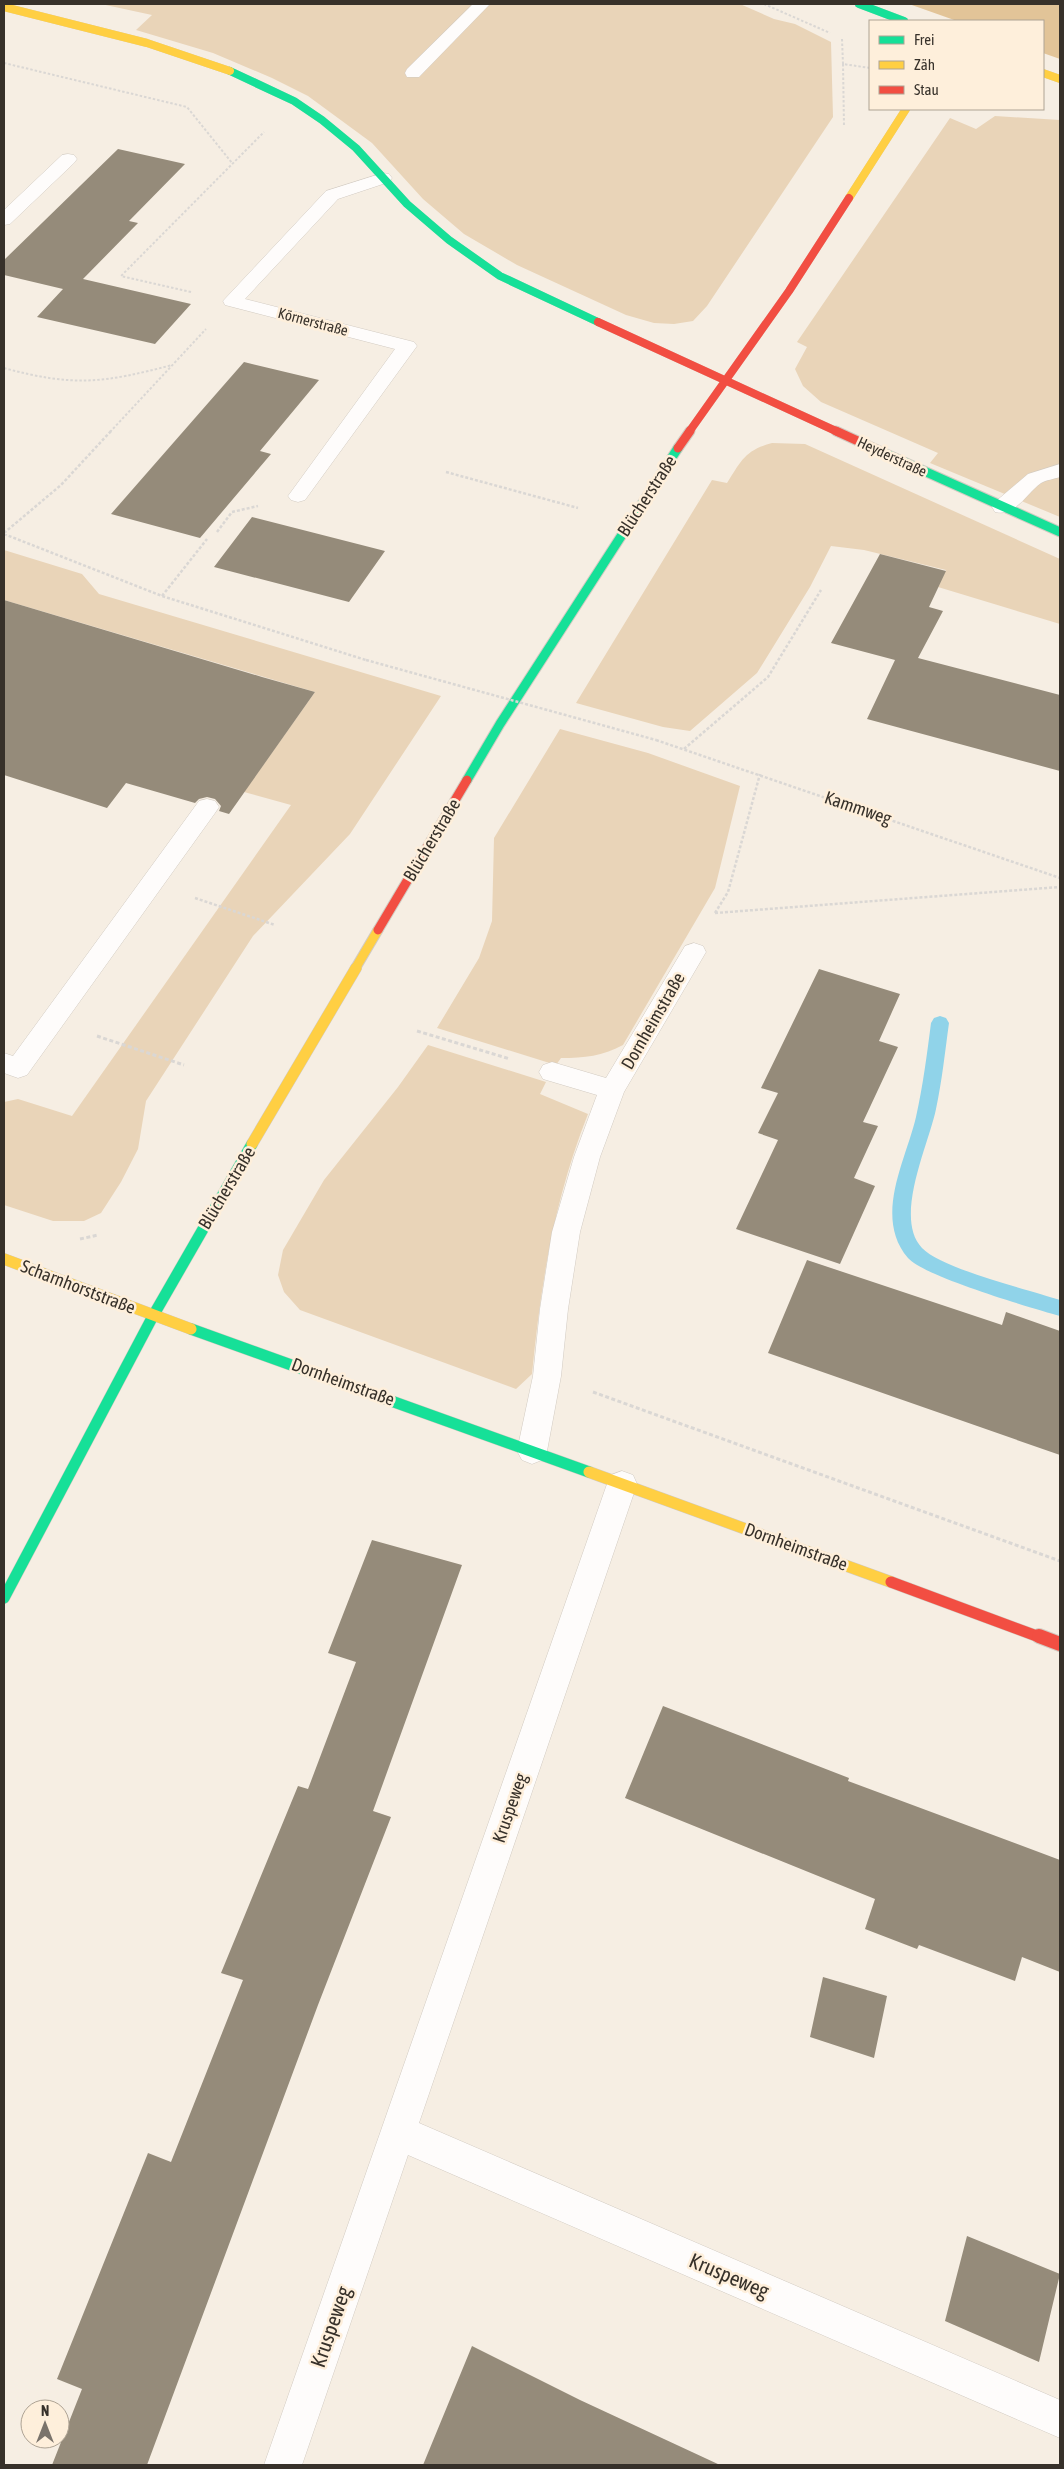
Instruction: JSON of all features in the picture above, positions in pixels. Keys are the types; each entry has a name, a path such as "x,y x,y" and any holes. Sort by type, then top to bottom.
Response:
{"street":[{"path":"413,73 482,4"},
{"path":"859,4 901,20"},
{"path":"4,8 183,54 260,84 294,102 322,120 356,148 407,204 449,240 500,276 725,382"},
{"path":"1044,73 1060,79"},
{"name":"Blücherstraße","path":"4,1598 153,1316 500,724 682,442 789,291 905,110"},
{"path":"4,220 68,159"},
{"path":"232,301 332,194 383,178"},
{"name":"Körnerstraße","path":"232,301 407,346 298,496"},
{"name":"Heyderstraße","path":"725,382 1060,532"},
{"path":"1002,507 1035,478 1060,470"},
{"path":"4,1063 18,1068 207,808"},
{"name":"Dornheimstraße","path":"532,1451 547,1376 554,1309 566,1232 587,1157 612,1090 694,952"},
{"path":"552,1072 612,1090"},
{"name":"Scharnhorststraße","path":"4,1259 153,1316"},
{"name":"Dornheimstraße","path":"153,1316 532,1451 1060,1644"},
{"name":"Kruspeweg","path":"283,2465 622,1484"},
{"name":"Kruspeweg","path":"398,2132 1060,2419"}],"path":[{"path":"764,4 833,34"},
{"path":"842,38 844,64 869,68"},
{"path":"4,63 187,107 232,163"},
{"path":"4,534 61,484 232,301 121,276 267,130"},
{"path":"4,368 41,378 80,382 121,378 173,365"},
{"path":"446,472 578,508"},
{"path":"217,532 232,512 298,496"},
{"name":"Kammweg","path":"4,534 162,596 366,660 656,740 1060,878"},
{"path":"162,596 207,539"},
{"path":"684,749 768,677 821,590"},
{"path":"728,892 760,774"},
{"path":"152,884 275,925"},
{"path":"715,913 1060,888"},
{"path":"53,1021 184,1065"},
{"path":"417,1030 552,1072"},
{"path":"547,1376 1060,1561"}],"shaded area":[{"path":"101,4 740,4 774,19 795,24 831,42 833,117 707,306 693,321 674,324 654,323 626,315 517,265 464,234 423,199 372,143 308,96 272,78 213,53 136,30 152,15"},
{"path":"909,4 1058,4 1060,5 1060,59 1044,53 1044,20 954,20"},
{"path":"995,116 1060,120 1060,517 930,463 938,453 821,402 803,386 795,369 807,347 797,342 950,118 976,129"},
{"path":"772,443 805,444 1060,559 1060,624 938,587 946,570 864,550 831,546 810,587 757,673 690,731 663,727 576,703 712,480 727,483 745,457 756,449"},
{"path":"4,550 82,574 99,594 441,696 350,834 253,936 146,1101 138,1149 121,1182 101,1213 84,1221 53,1221 4,1205 4,1102 18,1099 72,1116 291,805 244,792 315,692 4,600"},
{"path":"560,729 648,753 740,786 715,888 623,1045 593,1056 561,1058 556,1065 437,1028 479,958 492,921 494,838"},
{"path":"428,1045 546,1082 540,1094 588,1114 566,1178 551,1242 540,1307 532,1374 516,1389 300,1310 284,1292 278,1275 283,1250 324,1180 398,1087"}],"building":[{"path":"118,149 185,164 129,221 138,223 83,279 191,304 155,344 37,317 63,289 4,275 4,260"},
{"path":"244,362 319,380 260,451 271,454 200,538 111,514"},
{"path":"252,517 385,551 349,602 214,567"},
{"path":"880,554 946,571 929,607 943,611 918,658 1060,695 1060,771 867,719 895,660 831,643"},
{"path":"4,600 315,692 229,814 219,811 221,806 215,799 207,797 199,799 195,803 126,783 107,808 4,775"},
{"path":"819,969 900,994 879,1041 898,1047 863,1122 878,1126 854,1178 875,1186 840,1264 736,1229 778,1140 758,1133 778,1093 761,1088"},
{"path":"807,1260 1002,1325 1006,1312 1060,1331 1060,1455 768,1353"},
{"path":"372,1540 462,1565 373,1811 391,1817 318,2005 147,2465 52,2465 58,2449 70,2449 70,2419 82,2389 57,2379 148,2153 171,2162 243,1980 221,1973 298,1786 308,1789 356,1662 328,1653"},
{"path":"663,1706 849,1778 848,1781 1060,1860 1060,1972 1022,1957 1015,1981 919,1945 917,1949 865,1929 875,1899 625,1798"},
{"path":"823,1977 887,1996 874,2058 810,2037"},
{"path":"967,2236 1060,2274 1039,2362 945,2321"},
{"path":"472,2346 580,2400 720,2465 423,2465"}],"waterway":[{"path":"940,1023 925,1118 905,1186 902,1204 902,1221 906,1238 915,1253 940,1268 983,1284 1060,1308"}],"traffic: fast":[{"path":"859,4 901,20"},
{"path":"230,71 294,101 322,120 356,148 407,204 449,240 500,276 598,322"},
{"path":"467,780 500,724 678,448"},
{"path":"884,453 1060,532"},
{"path":"4,1598 153,1316 252,1144"},
{"path":"191,1329 589,1472"}],"traffic: slow":[{"path":"4,7 147,43 230,71"},
{"path":"1044,73 1060,79"},
{"path":"849,198 905,110"},
{"path":"252,1144 378,930"},
{"path":"4,1259 191,1329"},
{"path":"589,1472 891,1582"}],"traffic: jam":[{"path":"678,448 789,291 849,198"},
{"path":"598,322 884,453"},
{"path":"378,930 467,780"},
{"path":"891,1582 1060,1644"}]}
